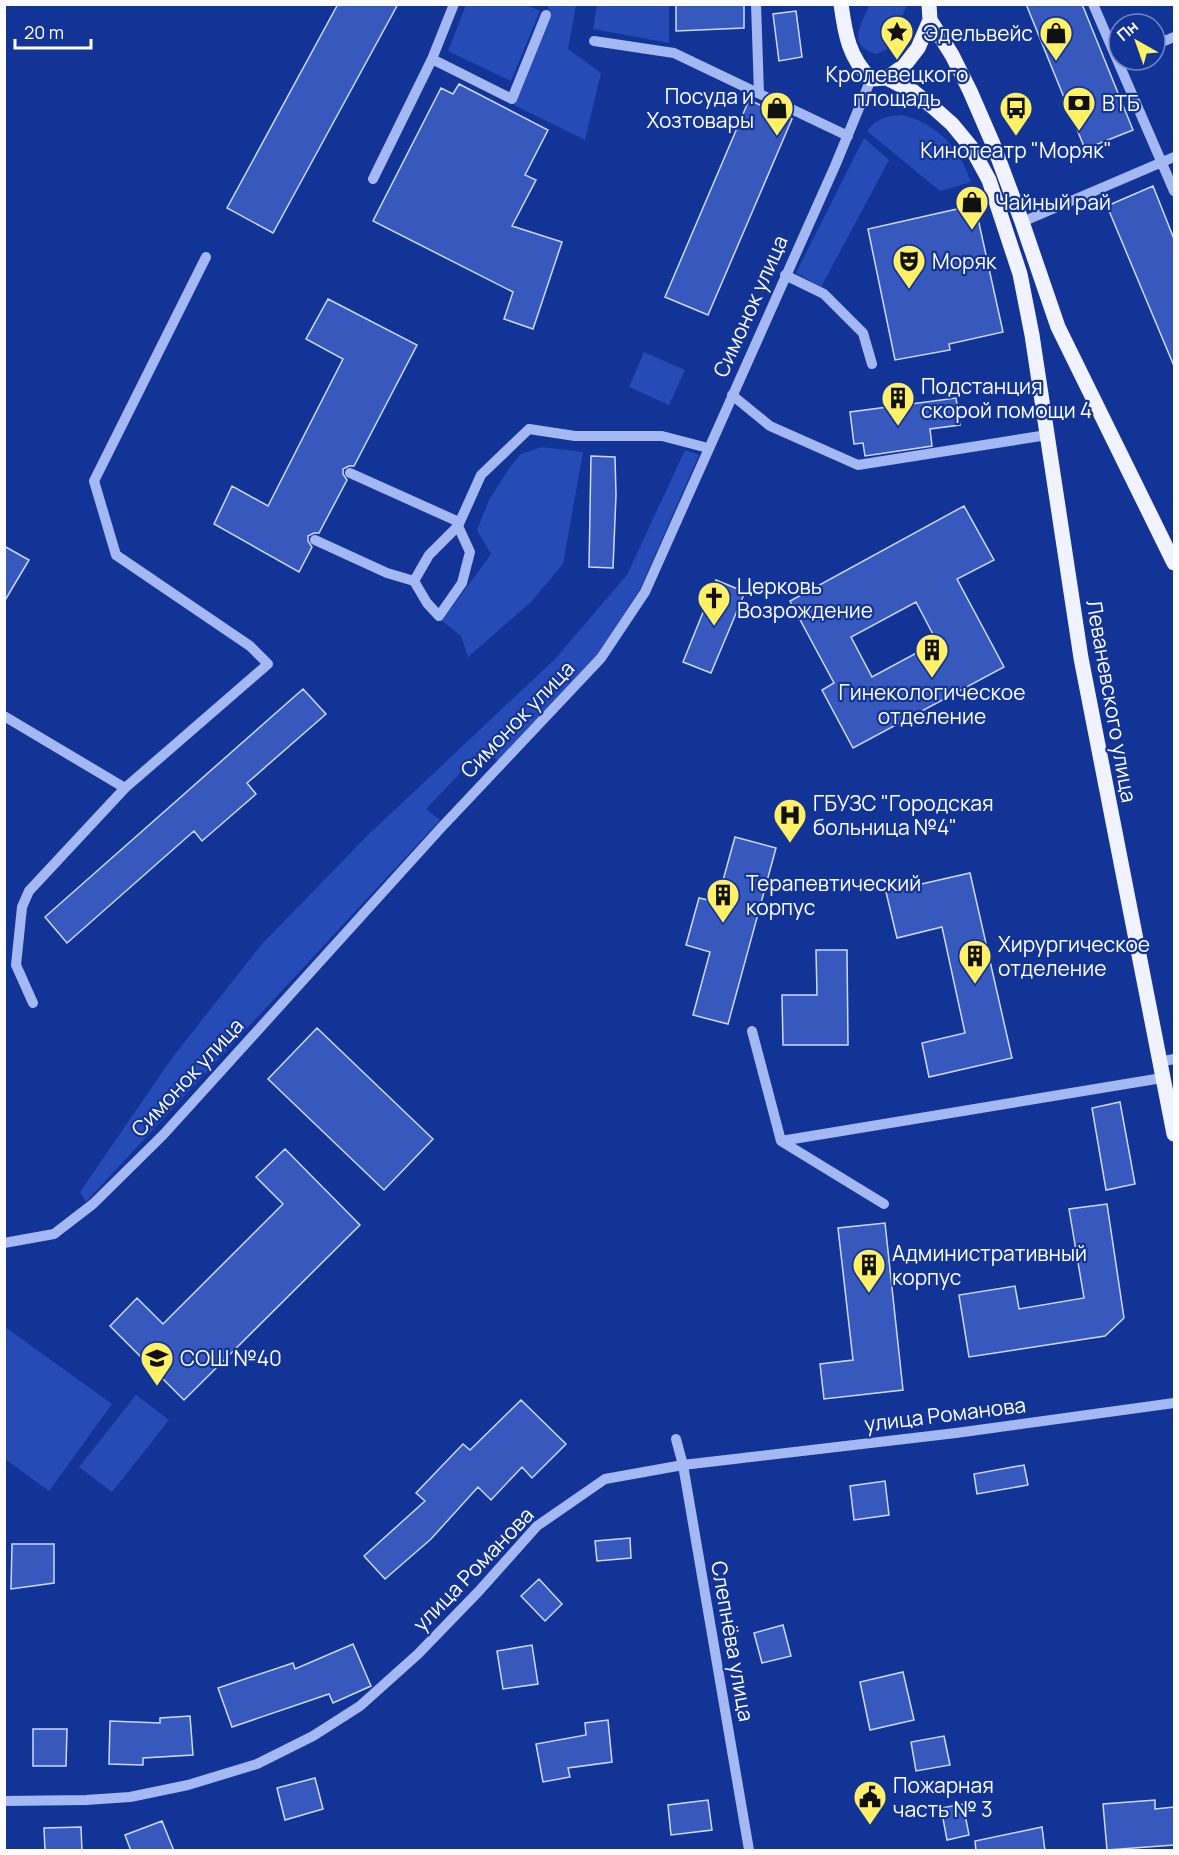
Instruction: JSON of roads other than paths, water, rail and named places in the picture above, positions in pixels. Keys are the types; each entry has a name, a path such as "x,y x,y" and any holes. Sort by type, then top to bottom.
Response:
{"main road":[{"path":"841,5 847,42 861,69 879,78 904,66 918,48 930,20 929,4"},
{"path":"930,20 952,55 970,91 1022,222 1058,327 1174,563"},
{"name":"Леваневского улица","path":"879,78 914,92 952,124 971,147 989,180 1020,274 1032,335 1081,658 1167,1060 1162,1078 1174,1134"},
{"path":"1032,335 1044,324 1058,327"}],"street":[{"path":"373,179 432,59 454,4"},
{"path":"756,4 759,93"},
{"path":"1093,4 1107,35"},
{"path":"432,59 512,99 546,15"},
{"path":"594,41 674,53 848,136"},
{"path":"1123,72 1174,191"},
{"name":"Симонок улица","path":"4,1243 54,1234 93,1204 163,1135 439,830 601,658 645,592 848,136 879,78"},
{"path":"1022,222 1174,157"},
{"path":"33,1003 16,965 22,907 29,891 125,788 268,664 250,646 116,555 94,481 206,257"},
{"path":"785,275 824,294 862,333 872,364"},
{"path":"732,395 770,426 858,465 1047,435"},
{"path":"414,580 429,555 458,524 482,475 529,429 574,436 662,436 708,448"},
{"path":"315,540 387,573 414,580 427,603 439,616 462,583 470,552 458,524 350,473"},
{"path":"4,716 125,788"},
{"path":"752,1031 781,1141 884,1204"},
{"path":"781,1141 1162,1078"},
{"name":"улица Романова","path":"4,1801 130,1797 188,1785 257,1764 304,1741 360,1706 418,1654 537,1526 605,1479 683,1465 956,1433 1174,1403"},
{"name":"Слепнёва улица","path":"676,1439 683,1465 749,1851"}],"place":[{"name":"Кролевецкого площадь","path":"897,61"},
{"name":"Эдельвейс","path":"1056,62"},
{"name":"ВТБ","path":"1079,132"},
{"name":"Посуда и Хозтовары","path":"777,137"},
{"name":"Кинотеатр \"Моряк\"","path":"1016,137"},
{"name":"Чайный рай","path":"972,231"},
{"name":"Моряк","path":"909,290"},
{"name":"Подстанция скорой помощи 4","path":"898,427"},
{"name":"Церковь Возрождение","path":"714,627"},
{"name":"Гинекологическое отделение","path":"932,679"},
{"name":"ГБУЗС \"Городская больница №4\"","path":"790,844"},
{"name":"Терапевтический корпус","path":"723,924"},
{"name":"Хирургическое отделение","path":"975,985"},
{"name":"Административный корпус","path":"869,1294"},
{"name":"СОШ №40","path":"157,1387"},
{"name":"Пожарная часть № 3","path":"870,1826"}]}
